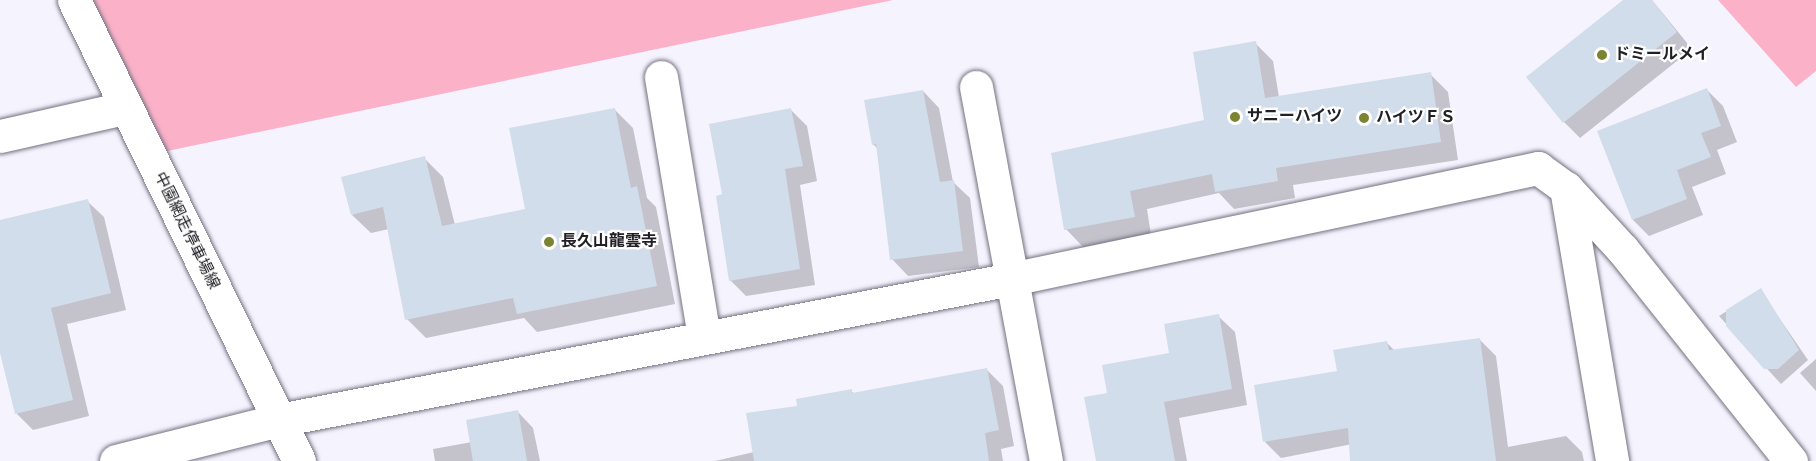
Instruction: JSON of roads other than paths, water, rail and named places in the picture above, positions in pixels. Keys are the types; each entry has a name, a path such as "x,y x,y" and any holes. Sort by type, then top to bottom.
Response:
{"street":[{"name":"中園網走停車場線","path":"74,0 124,108 298,461"},
{"path":"661,77 704,336"},
{"path":"976,87 1046,461"},
{"path":"0,136 124,108"},
{"path":"116,461 279,420 704,336 1011,279 1538,168 1566,188 1623,250 1791,461"},
{"path":"1566,188 1612,461"}],"place":[{"name":"ドミールメイ","path":"1602,55"},
{"name":"サニーハイツ","path":"1235,117"},
{"name":"ハイツＦＳ","path":"1364,118"},
{"name":"長久山龍雲寺","path":"549,242"}]}
